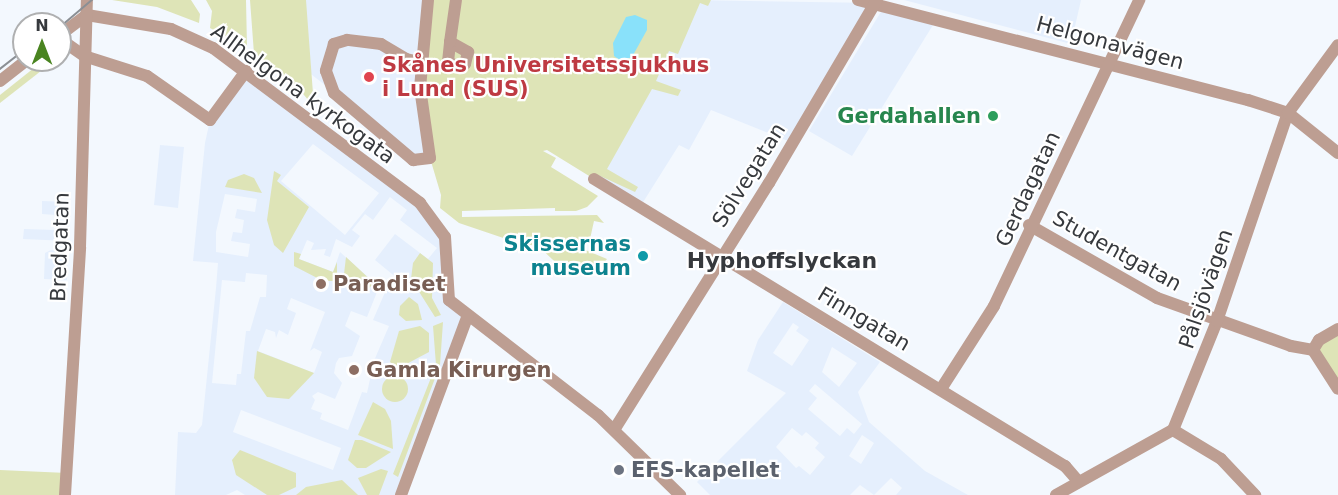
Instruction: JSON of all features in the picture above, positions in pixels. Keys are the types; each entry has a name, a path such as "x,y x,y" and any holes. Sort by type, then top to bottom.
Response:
{"street":[{"name":"Bredgatan","path":"65,495 80,247 87,0"},
{"path":"420,62 406,59 381,44 346,40 334,44 326,70 334,93 413,160 430,158 420,62 428,0"},
{"path":"450,42 456,0"},
{"name":"Helgonavägen","path":"858,0 876,1 1110,62 1288,113 1338,153"},
{"name":"Gerdagatan","path":"941,389 994,306 1029,225 1139,0"},
{"name":"Sölvegatan","path":"614,430 876,1"},
{"path":"72,27 87,15"},
{"name":"Allhelgona kyrkogata","path":"87,15 171,29 213,48 420,204 445,237 449,300 538,366 614,430 680,495"},
{"name":"Pålsjövägen","path":"1173,430 1217,321 1288,113 1338,45"},
{"path":"72,46 84,56 147,76 210,120 246,71"},
{"path":"0,81 12,72"},
{"name":"Finngatan","path":"594,178 1065,466 1078,481"},
{"name":"Studentgatan","path":"1029,225 1129,284 1217,321 1313,350"},
{"path":"400,495 468,315"},
{"path":"1336,383 1313,350 1319,340 1338,329"},
{"path":"1056,495 1173,430 1221,459 1254,495"}],"shaded area":[{"name":"Skånes Universitetssjukhus i Lund (SUS)","path":"303,0 428,0 430,158 421,160 307,71"},
{"path":"690,0 875,3 793,143 711,110 689,150 679,145 640,207 594,179"},
{"path":"904,0 1081,0 1071,44"},
{"path":"882,10 933,25 852,156 809,131"},
{"name":"Paradiset","path":"246,71 311,119 443,230 445,285 468,315 401,495 245,495 237,490 226,495 175,495 178,432 196,433 202,425 216,288 218,263 193,261 205,143 210,120","holes":["313,144 379,193 345,235 281,181","225,194 257,199 255,212 237,209 235,218 244,220 242,233 233,232 231,241 250,244 248,257 216,252 216,232","390,197 407,210 400,220 437,248 428,259 395,234 375,260 398,279 389,291 386,290 373,320 389,326 373,363 378,366 372,370 367,393 362,392 348,430 320,419 322,413 311,409 315,400 312,396 318,392 335,399 342,383 334,373 336,363 339,358 352,356 360,336 345,326 351,311 367,317 379,287 340,252 333,272 299,259 307,240 314,243 311,250 326,249 324,255 330,257 336,239 352,247 360,236 352,230 365,214 373,220","246,273 267,275 266,297 260,297 250,331 246,331 241,374 237,374 236,385 212,383 222,280 245,282","291,298 325,312 310,351 314,348 322,352 314,373 258,351 266,329 275,332 276,338 279,330 288,335 296,313 287,309","241,410 341,448 333,470 233,432"]},
{"path":"160,145 184,147 178,208 154,205"},
{"path":"42,201 69,202 69,216 42,214"},
{"path":"56,221 69,221 68,241 23,239 24,229 55,230"},
{"path":"51,250 68,251 67,280 44,279 45,253"},
{"path":"783,302 880,362 858,392 869,422 925,471 968,495 896,495 902,488 891,478 874,495 860,485 850,495 710,495 697,482 786,393 747,371 758,340","holes":["793,323 799,327 796,331 809,340 792,366 773,353","832,347 857,363 839,387 822,372","815,384 862,424 854,434 847,428 840,436 808,409 817,398 809,391","792,428 802,436 806,432 819,443 815,448 825,457 810,475 799,466 796,468 776,447","862,435 874,443 861,464 849,456"]}],"green space":[{"path":"112,0 191,0 200,14 199,23 157,7"},
{"path":"206,0 246,0 247,47 210,28 212,11"},
{"path":"250,0 306,0 314,107 299,89 254,54"},
{"path":"428,0 711,0 708,6 700,3 678,54 669,51 656,81 681,90 678,96 652,89 607,169 638,187 635,192 598,175 594,179 547,150 543,151 556,158 551,167 598,196 587,207 576,211 555,211 555,208 462,211 462,217 597,215 604,223 594,221 590,239 584,239 583,249 607,259 596,273 586,274 576,265 567,273 537,245 524,245 459,223 440,208 441,195 430,158 420,88"},
{"path":"29,72 40,72 0,103 0,95"},
{"path":"274,171 281,175 277,181 309,207 283,253 274,245 267,220"},
{"path":"244,174 254,178 262,193 225,187 228,180"},
{"path":"294,252 301,254 299,259 333,272 337,262 337,281 323,281 294,266"},
{"path":"420,253 433,263 432,298 441,315 435,317 411,279 413,263"},
{"path":"346,257 374,283 364,293 348,289 344,274"},
{"path":"409,297 418,304 422,320 406,321 399,315 400,306"},
{"path":"443,322 440,365 398,477 393,474 436,365 433,326"},
{"path":"420,326 429,333 429,352 397,369 390,362 399,331"},
{"path":"1338,329 1338,378 1333,381 1315,345"},
{"path":"257,351 314,373 289,399 267,397 254,378"},
{"path":"395,376 404,380 408,389 404,398 395,402 386,398 382,389 386,380"},
{"path":"373,402 385,409 391,421 393,449 358,435"},
{"path":"355,440 362,440 391,452 366,468 357,468 348,460"},
{"path":"240,450 296,473 296,487 279,495 267,495 236,475 232,460"},
{"path":"381,469 388,471 379,495 367,495 358,478"},
{"path":"0,470 67,473 65,495 0,495"},
{"path":"342,480 358,495 296,495 306,487"}],"water":[{"path":"635,15 647,20 647,30 632,57 621,61 614,56 613,43 626,17"}],"tram line":[{"path":"72,17 92,0"},
{"path":"0,69 12,60"}],"place":[{"name":"Skånes Universitetssjukhus i Lund (SUS)","path":"369,77"},
{"name":"Gerdahallen","path":"993,116"},
{"name":"Skissernas museum","path":"643,256"},
{"name":"Paradiset","path":"321,284"},
{"name":"Gamla Kirurgen","path":"354,370"},
{"name":"EFS-kapellet","path":"619,470"}],"district":[{"name":"Hyphoffslyckan","path":"782,261"}]}
